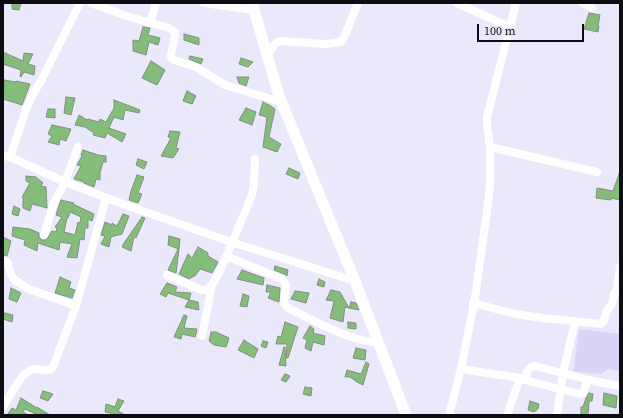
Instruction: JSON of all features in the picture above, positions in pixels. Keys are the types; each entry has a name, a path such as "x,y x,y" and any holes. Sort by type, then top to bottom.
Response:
{"main road":[{"path":"253,7 281,102 355,281 406,415"}],"street":[{"path":"80,3 32,96 6,157 106,198 231,242 355,281"},
{"path":"91,3 126,16 169,28 175,32 171,54 171,57 174,60 196,67 225,85 281,102"},
{"path":"150,22 156,3"},
{"path":"204,3 253,7"},
{"path":"267,55 276,43 281,41 326,44 341,42 358,3"},
{"path":"457,3 510,27"},
{"path":"449,415 461,369 487,210 490,185 490,147 487,126 488,112 516,3"},
{"path":"583,3 592,8"},
{"path":"44,235 54,202 65,182 78,147"},
{"path":"490,147 597,172"},
{"path":"202,336 212,285 246,212 252,195 255,159"},
{"path":"3,406 23,375 31,370 48,370 53,367 76,306 106,198"},
{"path":"226,256 282,279 286,285 284,302 287,308 348,336 379,343"},
{"path":"3,260 8,263 13,278 22,285 76,306"},
{"path":"473,303 515,314 601,324 612,304 614,294 617,289 620,267"},
{"path":"167,275 199,289 207,290 212,285"},
{"path":"557,415 563,373 575,322"},
{"path":"507,415 522,379 531,367 535,366 588,380 620,386"},
{"path":"461,369 522,379 580,394 584,390 588,380"}],"shaded area":[{"path":"579,329 620,334 620,371 608,369 601,374 573,371"}],"building":[{"path":"12,3 21,3 19,10 12,9"},
{"path":"589,13 600,15 598,32 584,29"},
{"path":"143,27 150,28 148,35 160,38 158,45 149,42 146,55 133,51 133,40 139,41"},
{"path":"184,34 199,38 199,45 184,40"},
{"path":"3,52 23,61 24,53 33,54 28,64 35,66 34,75 24,72 21,77 21,70 3,64"},
{"path":"190,56 203,59 201,64 189,59"},
{"path":"241,58 253,62 248,67 239,64"},
{"path":"151,61 165,70 157,85 142,78"},
{"path":"237,77 249,77 246,86 239,83"},
{"path":"4,80 30,84 22,105 3,99"},
{"path":"187,91 196,96 192,104 183,101"},
{"path":"66,97 75,98 71,115 64,113"},
{"path":"114,100 140,110 139,113 125,110 123,120 114,117 109,128 126,134 122,142 107,133 105,138 93,135 94,133 85,127 75,125 79,115 87,120 99,122 100,119 106,122 114,108"},
{"path":"263,102 275,109 269,137 281,144 277,152 263,147 267,117 259,115"},
{"path":"246,108 256,112 252,125 239,120"},
{"path":"48,109 55,109 55,118 46,117"},
{"path":"52,125 71,129 66,141 60,139 59,145 48,142 52,136 48,134"},
{"path":"170,131 180,132 176,148 179,149 173,158 161,156 171,138 168,137"},
{"path":"83,150 106,156 106,162 103,162 100,173 100,180 96,179 94,187 74,179 81,166 77,165 82,156"},
{"path":"138,159 147,162 144,169 136,165"},
{"path":"289,168 300,173 298,179 286,174"},
{"path":"619,174 620,200 611,198 611,200 596,198 597,188 613,191"},
{"path":"137,175 144,177 138,193 142,194 138,203 129,200"},
{"path":"26,176 36,177 43,183 41,186 46,187 47,208 32,204 30,211 23,208 22,197 30,183 26,181"},
{"path":"61,200 74,203 73,204 94,214 92,221 88,219 88,228 85,228 84,240 80,239 77,258 67,257 72,244 60,242 59,250 38,243 37,251 24,245 25,240 12,236 13,227 30,229 39,233 39,237 42,240 45,240 52,231 56,232 57,228 55,227 62,217 56,215","holes":["70,212 81,217 80,223 78,222 75,235 64,232"]},
{"path":"14,206 20,209 18,216 12,214"},
{"path":"123,214 129,216 122,234 111,237 109,247 101,244 105,236 101,235 105,222 112,225 112,223 117,226"},
{"path":"142,217 145,218 136,238 134,237 131,251 122,247 124,243"},
{"path":"169,236 180,239 179,249 168,245"},
{"path":"3,237 11,241 7,256 3,255"},
{"path":"198,247 218,262 212,273 200,269 195,276 189,279 179,274 188,254 192,258"},
{"path":"179,249 176,273 168,270"},
{"path":"275,266 288,270 287,276 274,270"},
{"path":"242,270 264,278 263,285 237,279"},
{"path":"60,277 71,282 69,288 75,290 72,298 55,293"},
{"path":"319,279 325,282 324,287 317,285"},
{"path":"167,283 177,287 175,292 191,293 189,300 168,293 166,297 160,294"},
{"path":"267,285 280,288 279,302 268,298 271,292 266,292"},
{"path":"11,288 21,293 17,302 9,299"},
{"path":"331,290 340,292 349,308 345,307 343,322 330,318 334,301 326,300"},
{"path":"295,291 309,293 306,303 291,299"},
{"path":"243,294 249,296 247,307 240,306"},
{"path":"189,300 198,302 199,310 185,307"},
{"path":"351,302 356,303 359,310 349,308"},
{"path":"5,313 13,315 12,322 3,319"},
{"path":"184,315 187,316 184,328 197,329 195,337 182,334 181,339 174,337"},
{"path":"285,322 298,327 288,358 286,358 287,344 276,344 278,336 281,337"},
{"path":"348,322 356,323 356,329 348,328"},
{"path":"310,326 314,329 313,333 325,336 324,345 313,342 311,351 305,348 307,340 303,338"},
{"path":"211,332 216,332 229,338 226,347 214,345 209,341"},
{"path":"244,340 258,349 254,358 238,350"},
{"path":"263,341 268,342 266,348 261,346"},
{"path":"285,347 286,366 279,365"},
{"path":"356,348 366,350 365,360 353,358"},
{"path":"366,362 369,364 363,385 350,377 345,377 347,370 361,374"},
{"path":"285,374 290,376 286,382 281,380"},
{"path":"305,387 312,388 311,396 303,394"},
{"path":"43,391 53,394 48,401 40,398"},
{"path":"589,393 593,394 592,401 589,401 588,415 581,415 581,407 583,407"},
{"path":"604,393 617,396 616,408 603,405"},
{"path":"21,398 50,415 38,415 25,409 23,412 28,415 7,415 12,408 16,410"},
{"path":"118,399 124,401 118,411 125,415 110,415 111,413 105,412 106,404 115,407"},
{"path":"530,401 539,404 538,409 534,412 528,410"}]}
